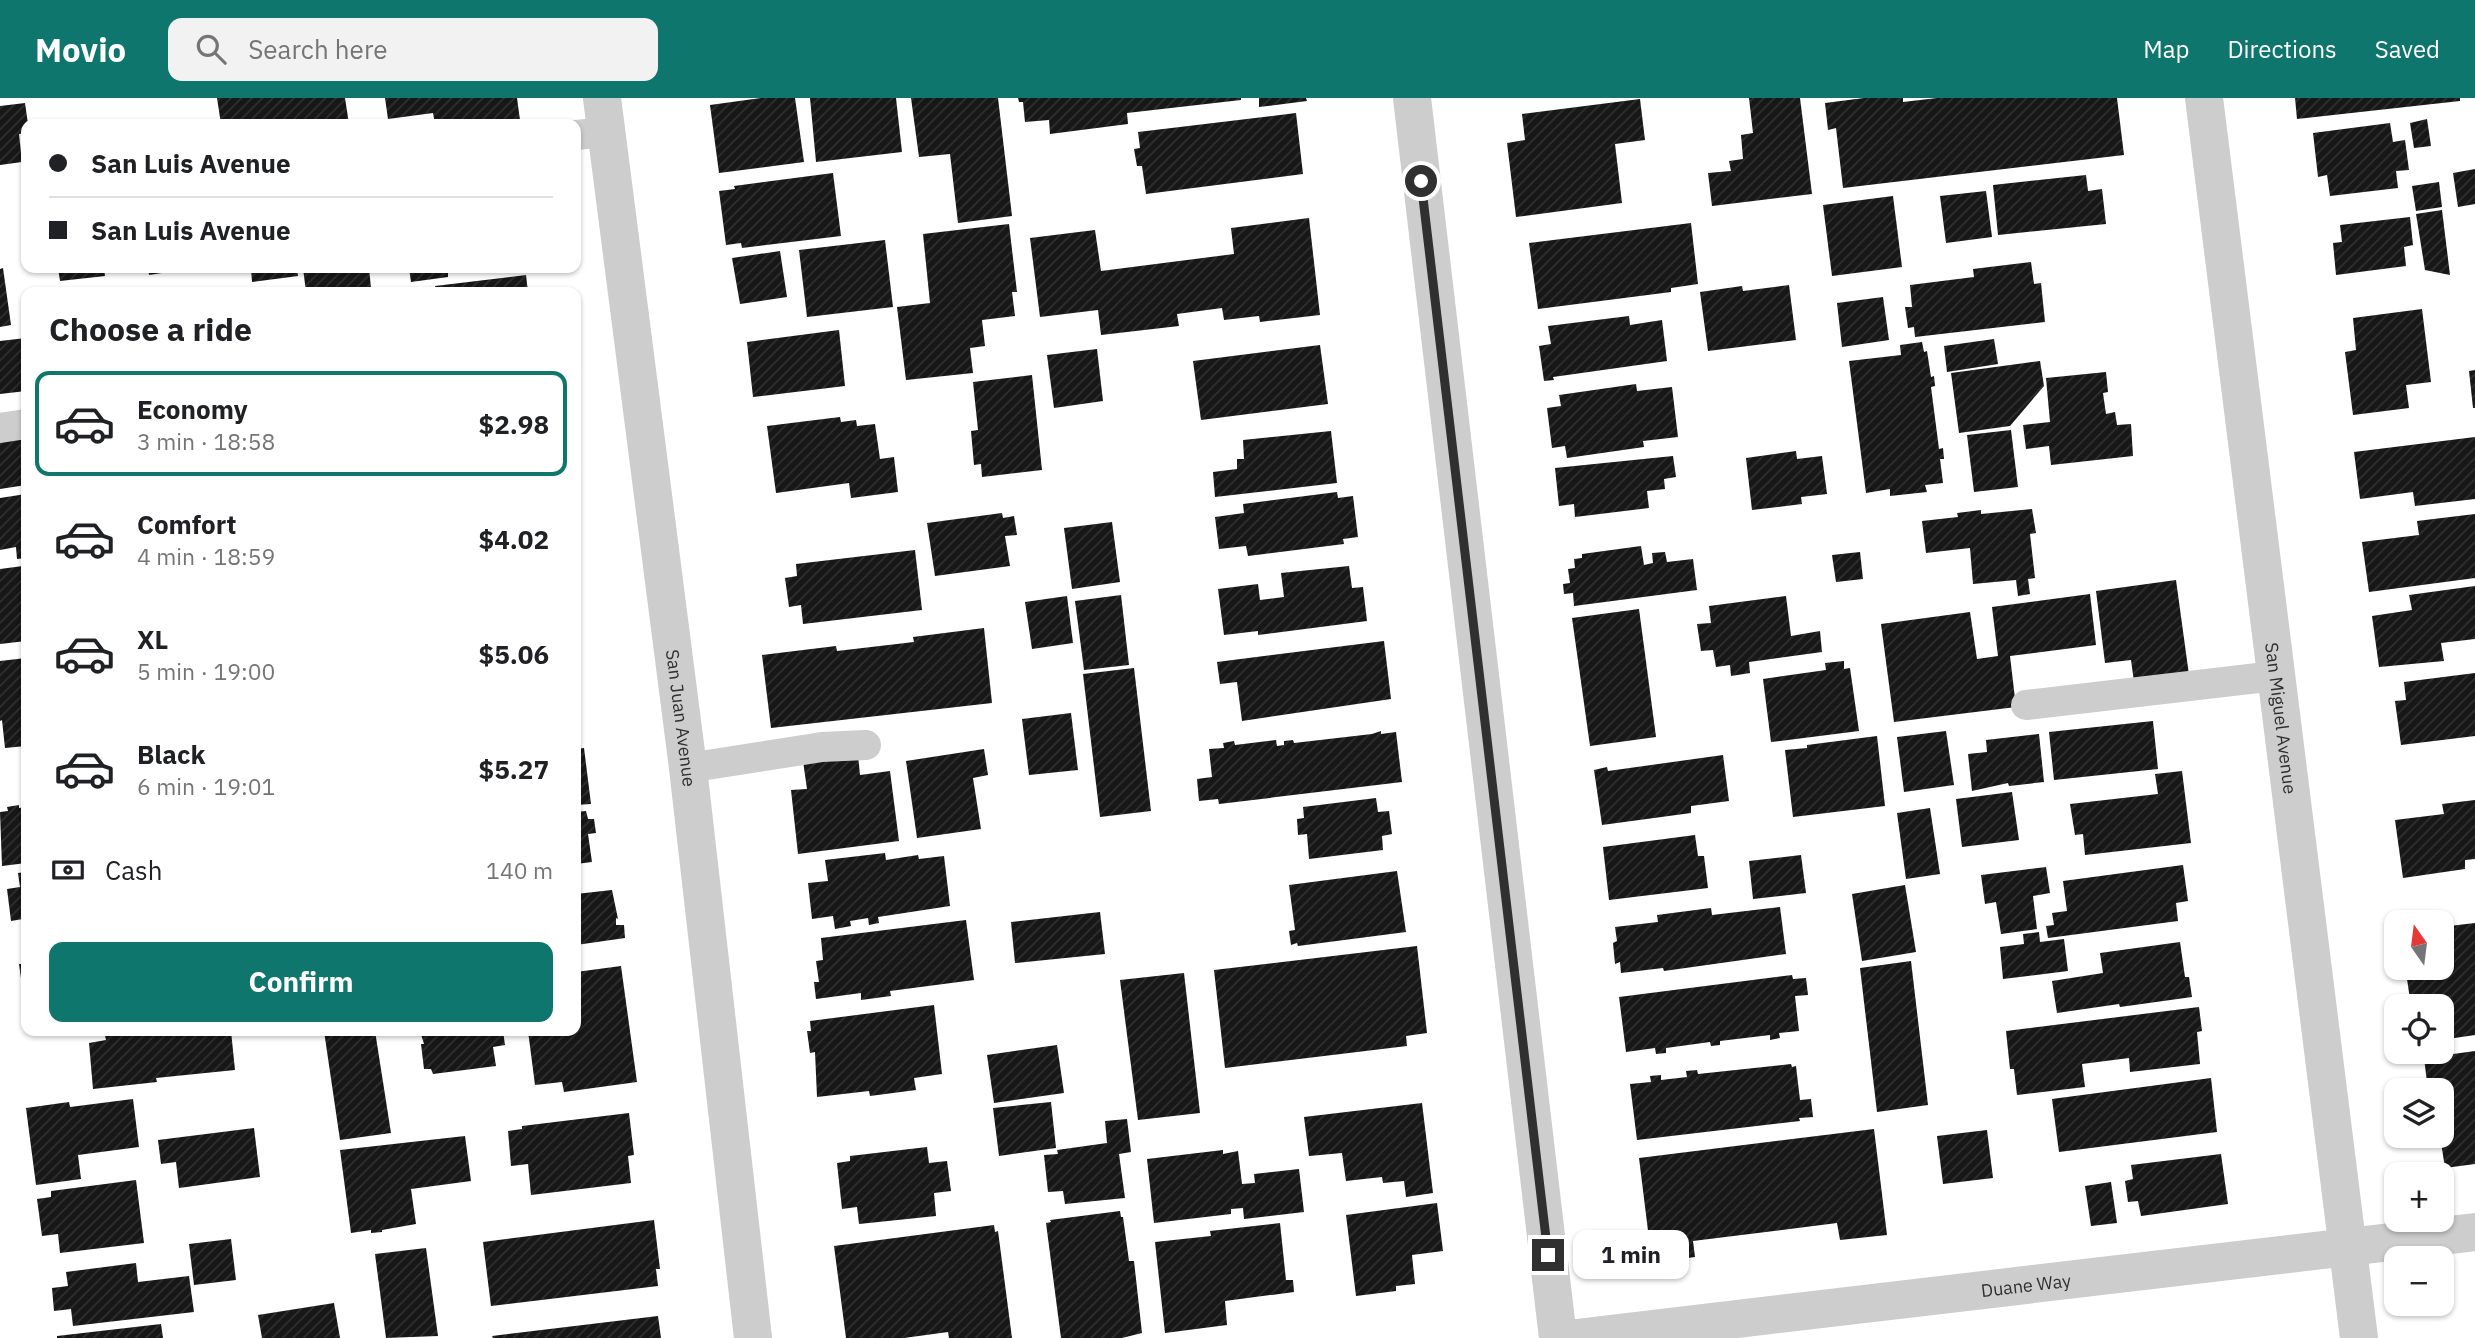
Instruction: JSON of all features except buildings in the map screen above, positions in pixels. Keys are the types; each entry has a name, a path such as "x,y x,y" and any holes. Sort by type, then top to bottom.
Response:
{"street":[{"path":"1412,98 1558,1338"},
{"name":"San Miguel Avenue","path":"2204,98 2359,1338"},
{"name":"San Juan Avenue","path":"595,121 688,768 753,1338"},
{"name":"Duane Way","path":"1576,1338 2475,1232"}],"lane":[{"path":"0,428 21,426"},
{"path":"2026,705 2275,676"},
{"path":"688,768 822,747 866,746"}],"route":[{"path":"1421,181 1548,1255"}]}
